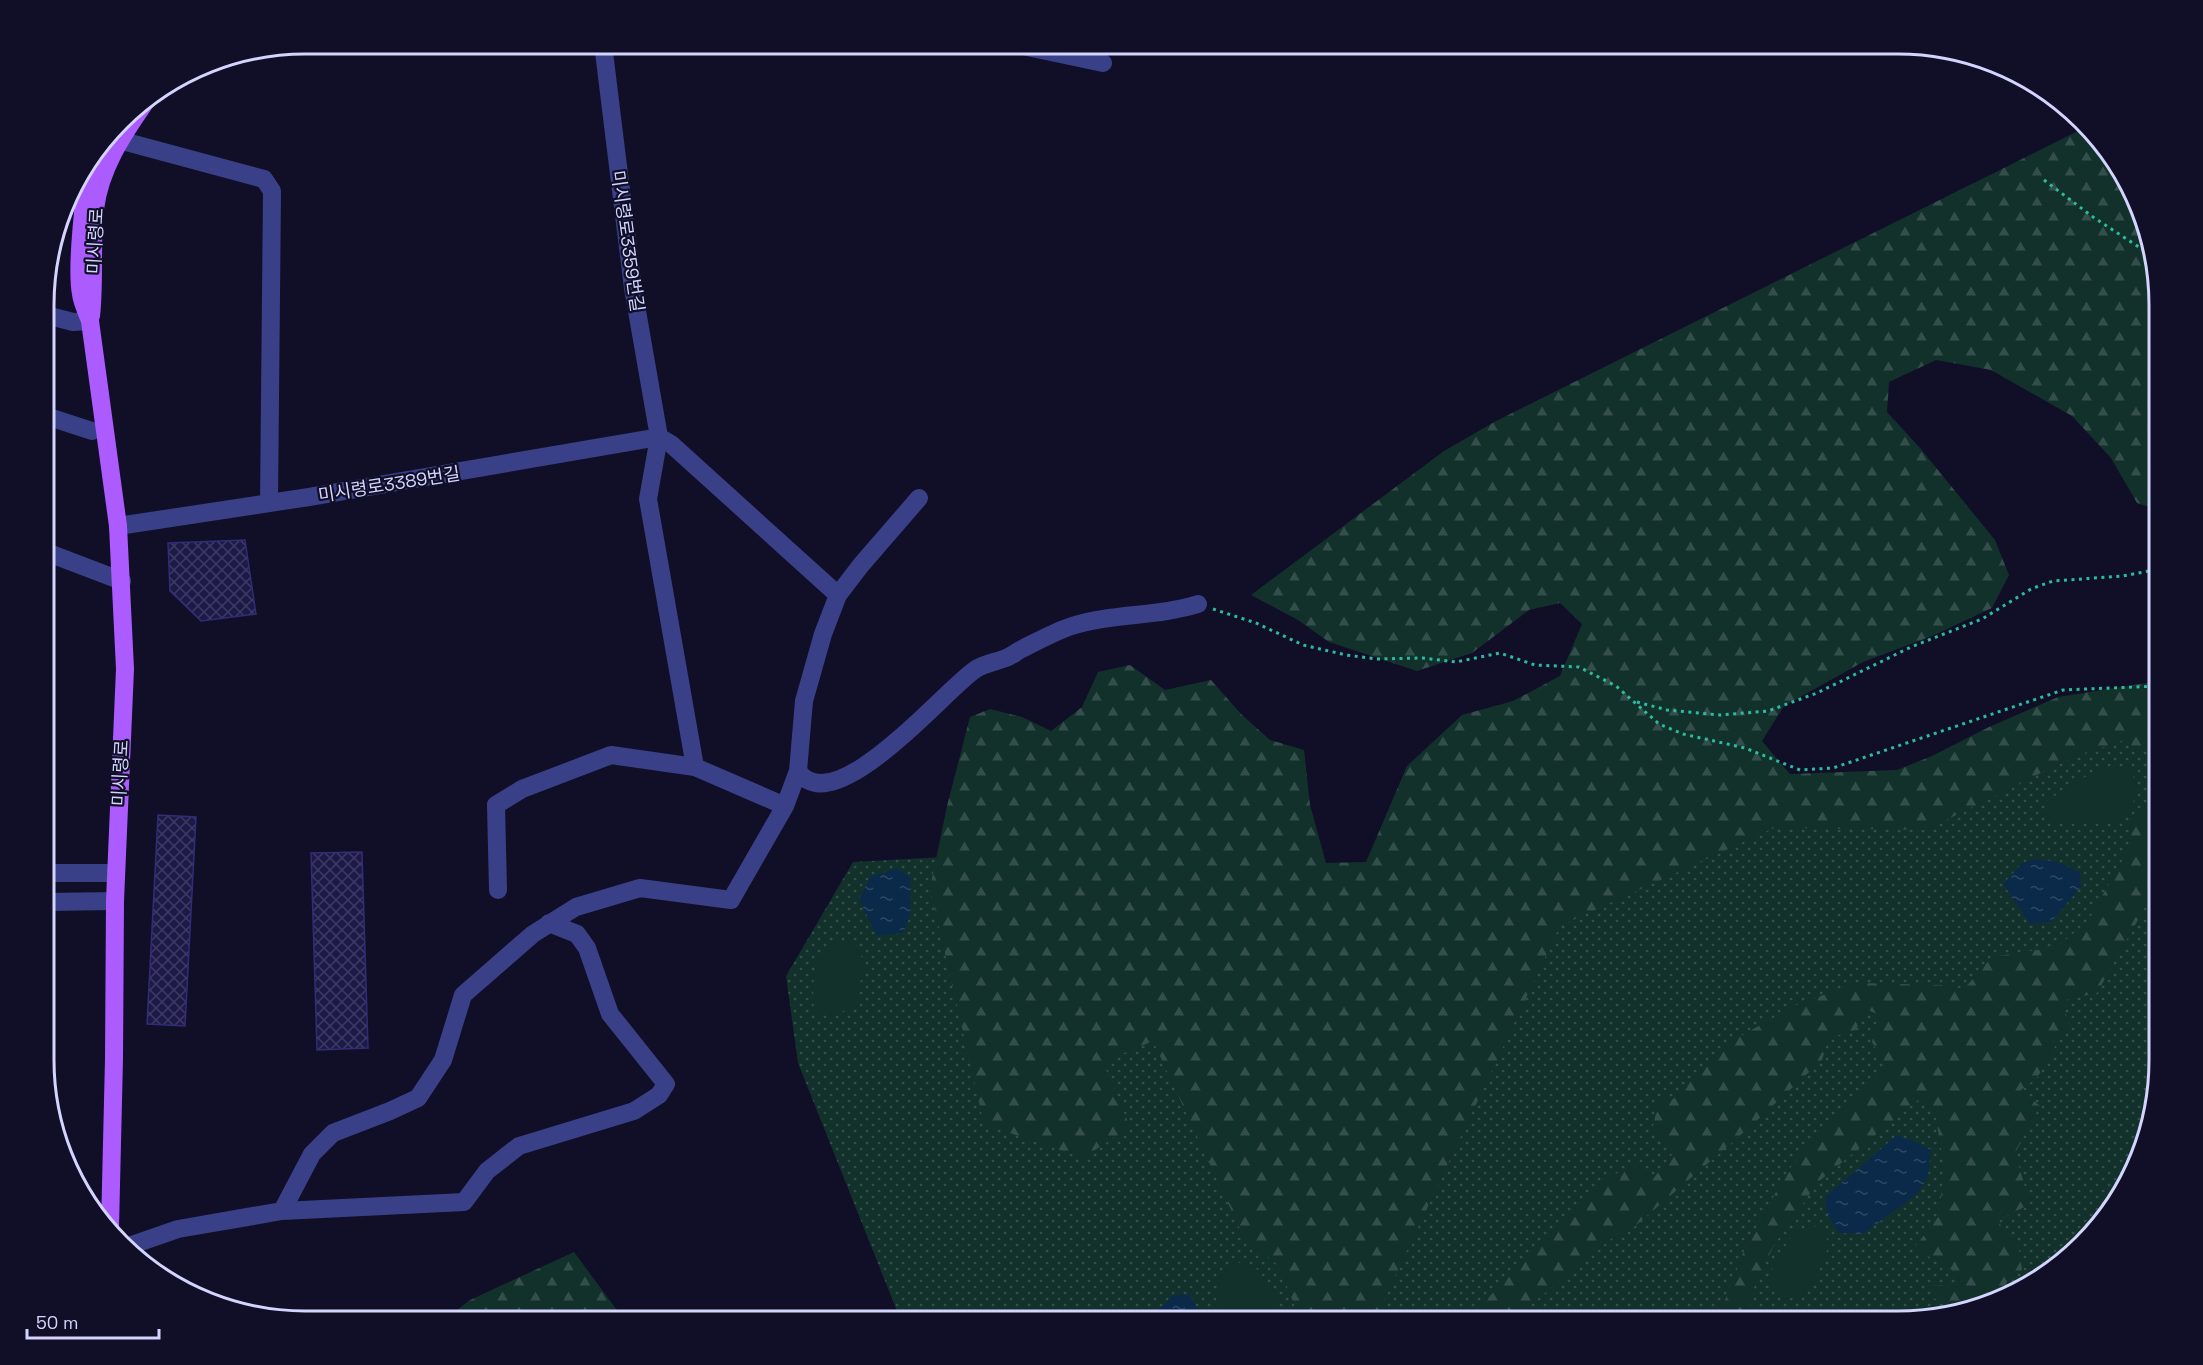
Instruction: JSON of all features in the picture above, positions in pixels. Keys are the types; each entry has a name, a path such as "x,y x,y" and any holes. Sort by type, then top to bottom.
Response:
{"main road":[{"name":"미시령로","path":"90,321 93,297 95,208 107,164 125,131"},
{"name":"미시령로","path":"89,178 79,270 81,294 90,321 118,526 125,669 115,901 110,1218"}],"street":[{"name":"미시령로3359번길","path":"604,54 633,288 659,437 648,499 695,767"},
{"path":"1061,54 1103,63"},
{"path":"119,140 264,179 272,191 269,503"},
{"path":"54,317 73,322 90,321"},
{"path":"54,419 92,431"},
{"name":"미시령로3389번길","path":"118,526 269,503 659,437"},
{"path":"659,437 671,444 838,595"},
{"path":"282,1211 312,1154 333,1133 390,1112 418,1098 443,1060 464,995 533,934 576,907 640,888 731,900 785,806 798,771 804,701 823,634 838,595 919,498"},
{"path":"54,555 122,581"},
{"path":"798,771 803,778 812,783 828,784 857,772 916,724 976,669 992,661 1007,658 1071,626 1198,604"},
{"path":"498,890 496,805 522,789 611,756 695,767 785,806"},
{"path":"54,873 116,873"},
{"path":"54,902 115,901"},
{"path":"135,1244 178,1229 282,1211 464,1202 487,1171 519,1146 634,1111 659,1095 666,1084 610,1014 587,948 577,934 549,924"}],"path":[{"path":"2044,180 2093,217 2142,248"},
{"path":"1635,702 1667,710 1720,715 1768,711 1817,693 1911,647 1982,619 2031,589 2053,581 2123,576 2149,571"},
{"path":"1198,604 1256,623 1303,645 1346,655 1377,659 1423,658 1456,662 1500,653 1535,665 1579,667 1616,686 1659,724 1683,734 1745,748 1800,770 1833,768 2063,690 2149,686"}],"green space":[{"path":"2078,131 2097,152 2123,194 2136,225 2144,256 2149,305 2149,507 2137,503 2111,458 2072,416 1991,370 1936,360 1889,382 1887,412 1920,448 1995,540 2009,575 1992,608 1932,636 1863,662 1784,706 1762,741 1790,774 1897,770 2058,697 2149,683 2149,753 2121,741 2067,760 1926,830 1774,828 1560,926 1379,1311 1297,1311 1278,1265 1244,1238 1153,1041 1103,1062 1130,1127 1083,1158 984,1124 930,888 947,806 970,717 990,709 1022,717 1051,731 1082,707 1098,672 1130,665 1165,690 1211,680 1241,714 1270,740 1304,750 1310,805 1326,863 1366,862 1407,766 1462,715 1513,701 1560,676 1582,624 1560,603 1529,610 1472,653 1417,671 1329,642 1298,620 1251,595 1444,451 1496,421"},
{"path":"2127,723 2149,727 2149,1060 2147,1092 2130,1156 2107,1199 2087,1225 2051,1259 2009,1285 1978,1298 1930,1309 1898,1311 1348,1311 1538,921 1765,814"},
{"path":"2103,766 2133,767 2135,798 2125,819 2105,824 2045,821 2048,800"},
{"path":"2139,809 2149,810 2149,900 2097,993 2061,1001 2069,1022 2037,1078 2021,1090 2040,1106 2015,1153 2030,1204 1997,1221 2018,1243 2022,1270 2006,1283 2008,1286 1978,1298 1951,1305 1933,1298 1931,1286 1956,1284 1952,1270 1914,1248 1939,1216 1944,1168 1935,1112 1923,1096 1818,1182 1774,1245 1752,1292 1749,1311 1721,1311 1745,1248 1787,1172 1830,1118 1886,1067 1872,1042 1879,1015 1868,1010 1854,1032 1829,1037 1822,1060 1750,1127 1627,1233 1627,1226 1523,1311 1476,1311 1597,1184 1634,1164 1653,1179 1673,1153 1653,1126 1659,1100 1673,1099 1730,1042 1798,1004 1857,983 1945,985 1964,989 1992,957 2057,947 2088,921 2130,847 2130,822"},
{"path":"962,856 1111,944 1316,1311 897,1311 798,1063 786,976 853,862"},
{"path":"852,942 864,961 857,1002 836,1016 814,1013 813,986 816,965 832,943"},
{"path":"1812,1225 1826,1231 1828,1249 1819,1264 1815,1281 1804,1296 1782,1297 1767,1282 1778,1256 1795,1232"},
{"path":"574,1252 618,1311 456,1311 470,1300"},
{"path":"1237,1262 1256,1268 1274,1291 1282,1311 1223,1311 1215,1296 1221,1276"}],"water":[{"path":"2035,859 2058,862 2080,872 2081,887 2051,922 2030,924 2003,884 2022,863"},
{"path":"897,868 911,878 910,916 903,933 877,936 859,899 870,877"},
{"path":"1897,1135 1931,1150 1928,1177 1917,1194 1863,1234 1839,1233 1826,1212 1826,1196"},
{"path":"1173,1295 1190,1295 1199,1311 1158,1311"}],"building":[{"path":"245,540 256,614 201,621 170,591 168,543"},
{"path":"158,815 196,817 185,1026 147,1024"},
{"path":"362,852 368,1048 317,1050 311,853"}]}
